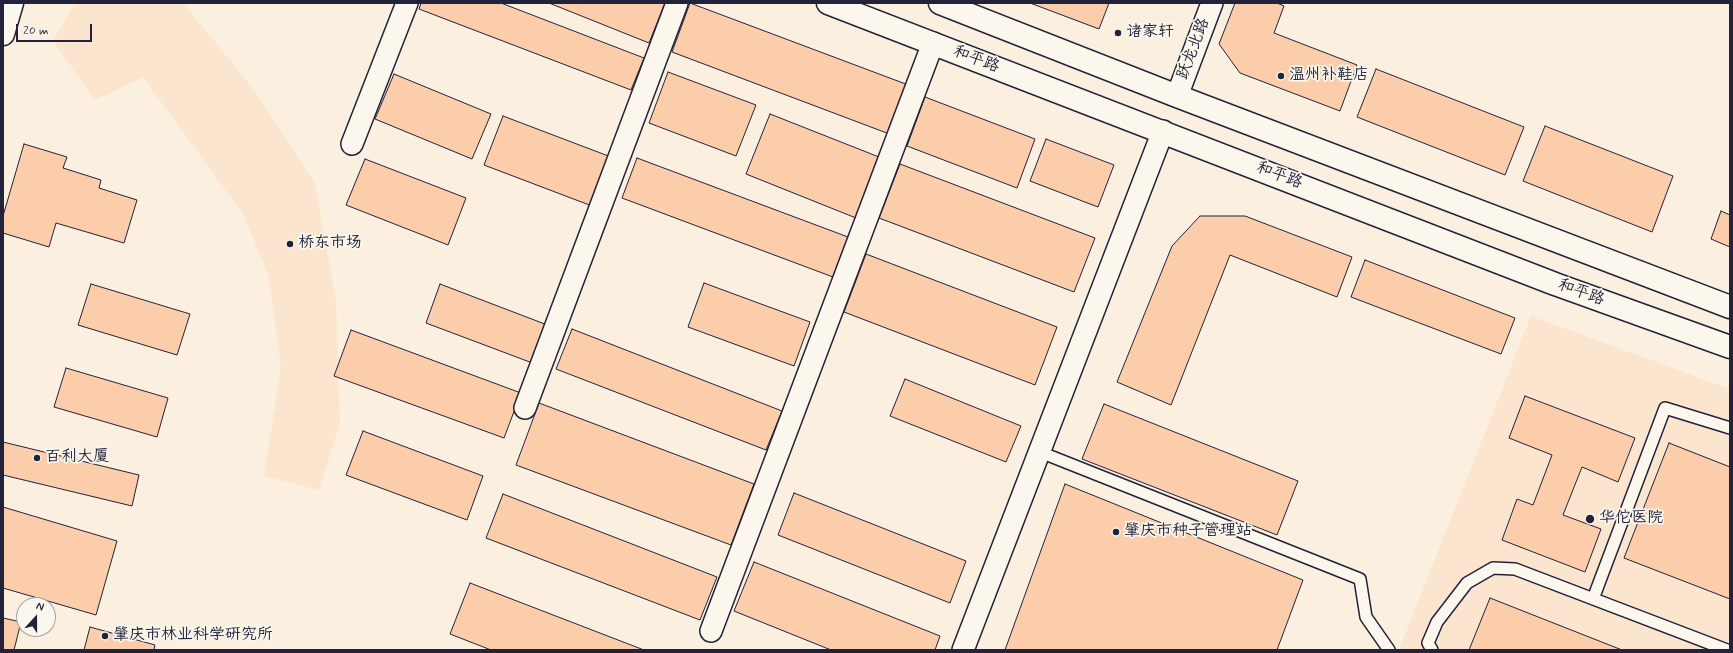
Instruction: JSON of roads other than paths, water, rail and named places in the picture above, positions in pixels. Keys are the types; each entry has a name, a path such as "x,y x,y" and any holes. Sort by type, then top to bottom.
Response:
{"main road":[{"path":"3,34 12,3"},
{"name":"和平路","path":"828,3 1163,131 1555,284 1730,347"},
{"path":"940,3 1177,96 1730,307"}],"street":[{"path":"352,144 407,3"},
{"path":"525,408 677,3"},
{"name":"跃龙北路","path":"1177,96 1212,3"},
{"path":"711,631 933,43"},
{"path":"963,650 1163,131"}],"lane":[{"path":"1593,599 1665,408 1730,428"},
{"path":"1040,452 1360,579 1366,618 1389,650"},
{"path":"1432,650 1428,643 1437,622 1467,583 1493,568 1514,569 1727,650"}],"place":[{"name":"诸家轩","path":"1118,33"},
{"name":"温州补鞋店","path":"1281,76"},
{"name":"桥东市场","path":"290,244"},
{"name":"百利大厦","path":"37,458"},
{"name":"华佗医院","path":"1590,519"},
{"name":"肇庆市种子管理站","path":"1116,532"},
{"name":"肇庆市林业科学研究所","path":"105,636"}]}
